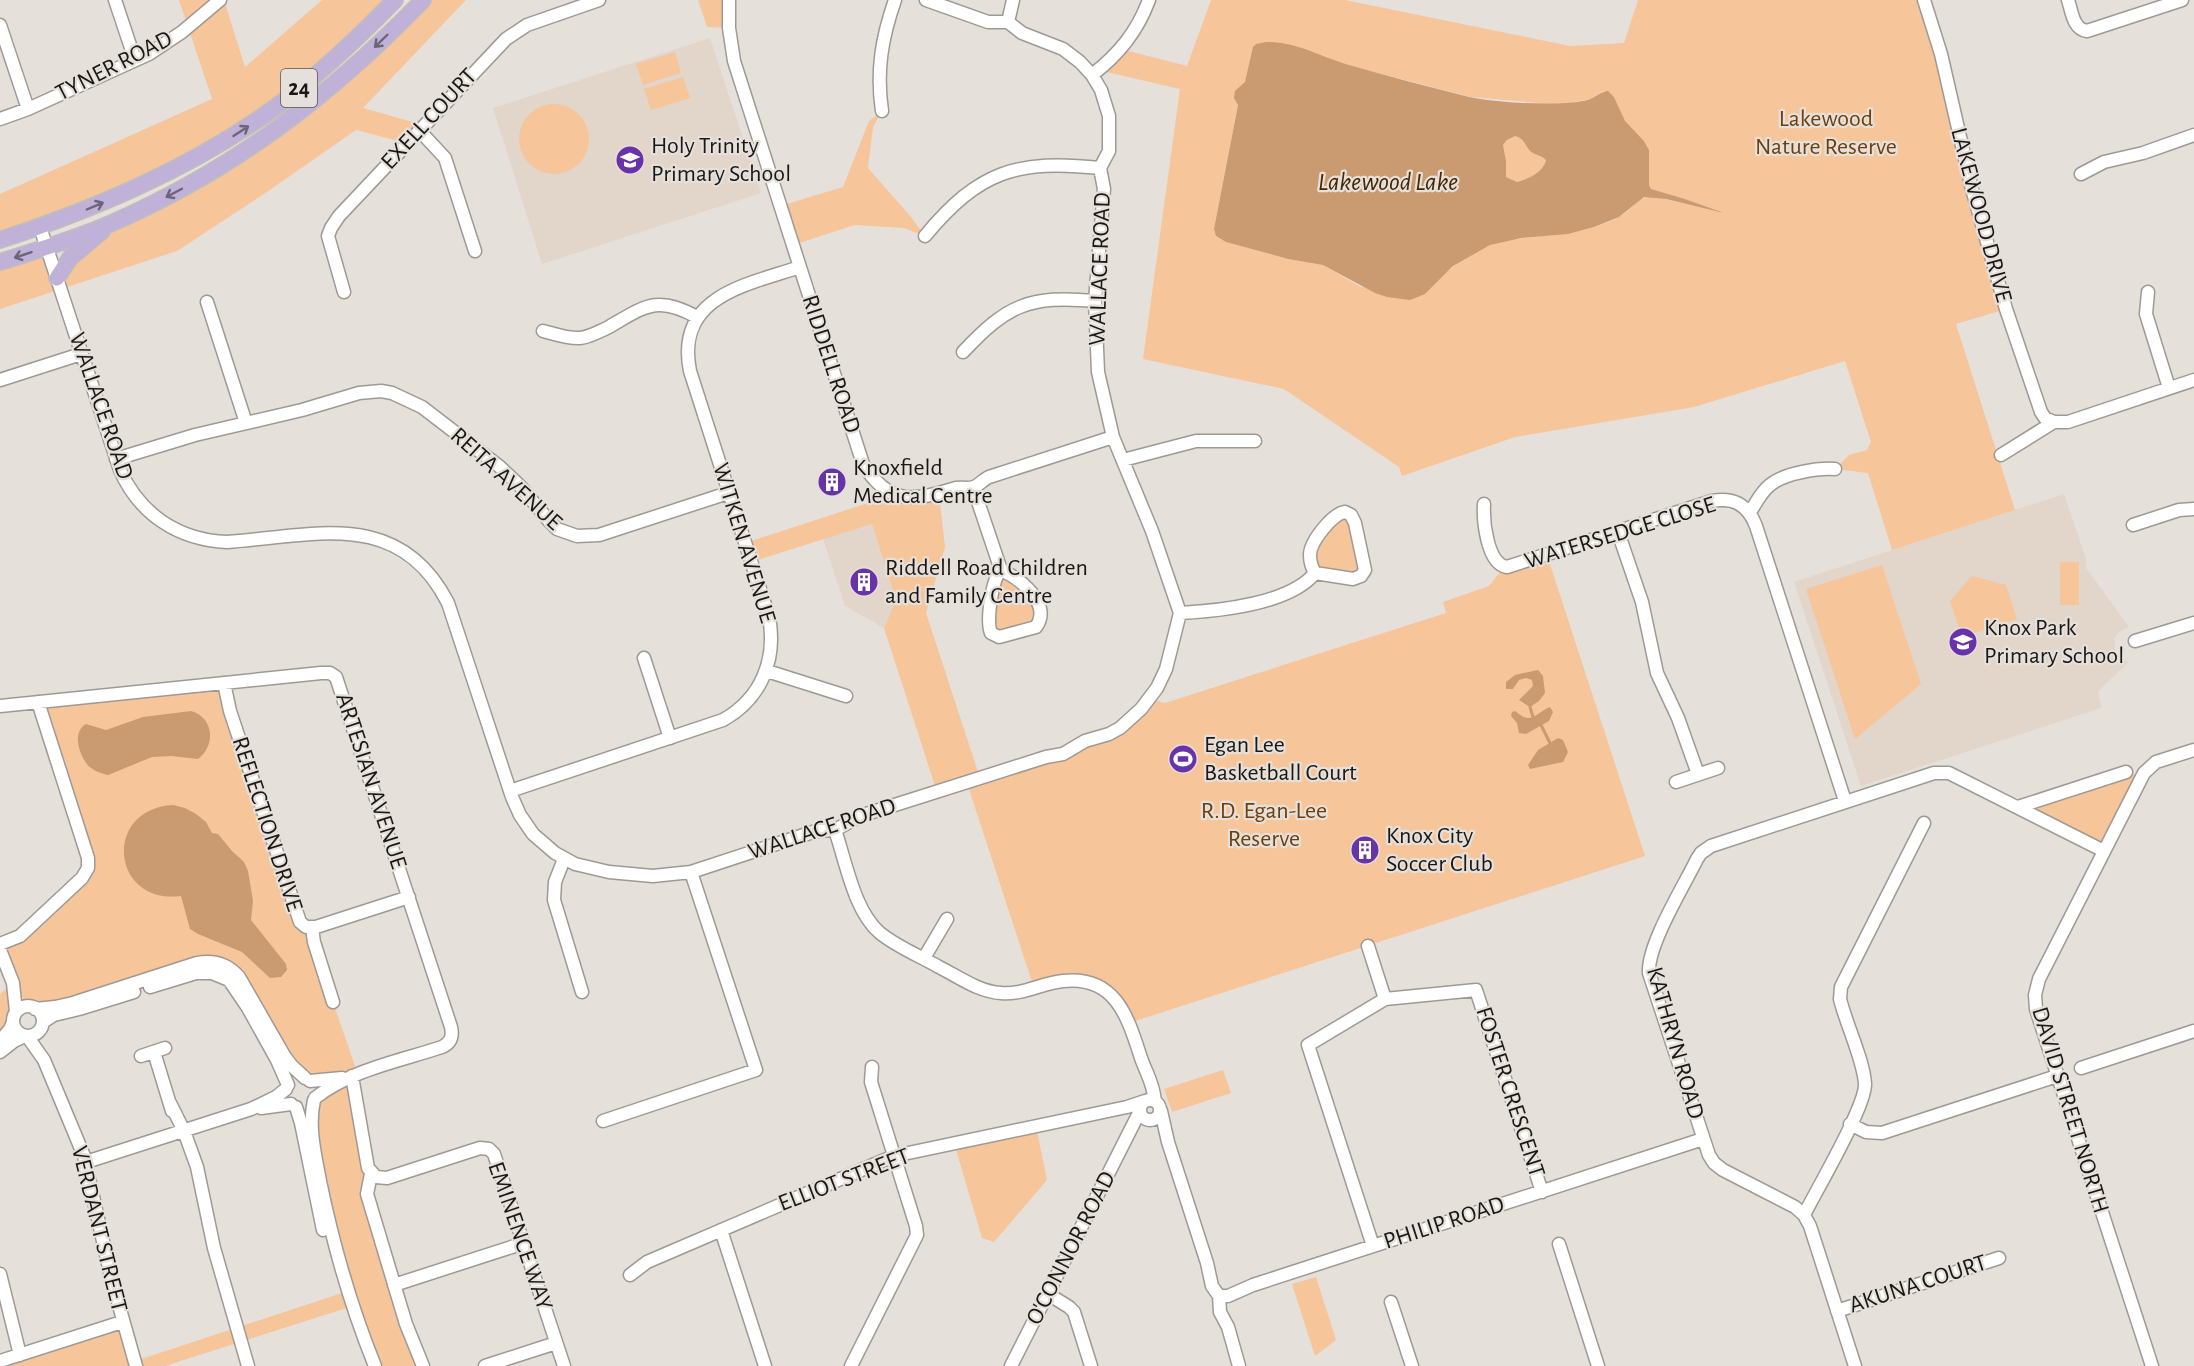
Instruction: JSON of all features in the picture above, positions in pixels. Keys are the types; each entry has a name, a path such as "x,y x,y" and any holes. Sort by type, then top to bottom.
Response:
{"main road":[{"name":"24","path":"0,240 94,207 163,176 237,133 320,72 356,40 395,0"},
{"name":"24","path":"0,262 111,223 151,205 207,174 299,114 338,82 423,0"},
{"path":"57,278 70,258 111,223"}],"street":[{"path":"115,0 135,60"},
{"name":"TYNER ROAD","path":"0,119 28,109 135,60 182,32 219,0"},
{"name":"EXELL COURT","path":"344,292 329,246 328,236 331,228 419,130 513,32 599,0"},
{"name":"RIDDELL ROAD","path":"729,0 729,28 734,61 863,464 872,478 892,493 911,498 926,497 958,487 973,487 989,477 1113,437"},
{"path":"882,111 879,83 880,55 886,26 895,0"},
{"name":"WALLACE ROAD","path":"40,227 116,459 129,487 141,503 169,527 190,537 227,542 345,533 379,540 398,549 419,564 439,587 452,611 510,791 520,815 533,834 547,848 564,859 586,868 660,876 691,872 816,831 835,830 860,816 1046,757 1063,754 1085,741 1100,738 1117,730 1142,709 1161,681 1170,657 1180,613 1152,531 1113,437 1098,372 1095,301 1104,189 1100,168 1108,151 1109,116 1101,90 1092,75 1080,62 1063,49 1022,33 1008,22 988,22 926,0"},
{"path":"1008,22 1013,0"},
{"path":"1092,75 1128,42 1149,0"},
{"name":"LAKEWOOD DRIVE","path":"1924,0 1941,54 1972,189 2006,309 2041,412 2045,418 2054,422"},
{"path":"2068,0 2077,27 2088,31 2182,0"},
{"path":"0,25 28,109"},
{"path":"419,130 445,158 475,251"},
{"path":"2081,174 2104,162 2159,148 2194,135"},
{"path":"925,236 944,213 965,194 1002,174 1044,164 1100,168"},
{"name":"WITKEN AVENUE","path":"510,791 712,725 734,714 757,690 767,671 772,644 769,617 688,362 688,345 698,317 724,293 800,267"},
{"path":"2148,292 2146,314 2169,388"},
{"path":"963,352 992,323 1020,307 1046,300 1095,301"},
{"path":"207,302 246,423"},
{"path":"543,331 573,338 588,337 646,307 657,304 677,307 698,317"},
{"path":"0,380 81,354"},
{"path":"2001,455 2054,422 2068,422 2194,380"},
{"name":"REITA AVENUE","path":"116,459 358,393 381,391 392,393 422,407 487,456 521,487 553,525 563,532 591,537 728,493"},
{"path":"1122,460 1182,443 1211,440 1255,441"},
{"path":"1750,512 1767,487 1777,480 1820,468 1835,470"},
{"path":"973,487 1001,570 1032,591 1040,616 1036,627 999,637 992,633 988,624 994,583 1001,570"},
{"name":"WATERSEDGE CLOSE","path":"1484,504 1484,526 1495,559 1498,565 1504,567 1720,500 1740,504 1750,512 1845,801"},
{"path":"2133,525 2179,510 2194,509"},
{"path":"1180,613 1222,609 1263,600 1298,588 1316,573 1358,578 1364,573 1365,562 1355,523 1348,513 1335,516 1314,543 1310,559 1316,573"},
{"path":"1618,532 1642,602 1657,673 1678,718 1698,774"},
{"path":"2135,641 2194,623"},
{"path":"644,658 670,738"},
{"path":"767,671 846,696"},
{"name":"ARTESIAN AVENUE","path":"0,706 321,673 330,673 336,677 409,897 452,1036 449,1043 442,1047 352,1076 325,1090 314,1099"},
{"name":"REFLECTION DRIVE","path":"224,683 230,711 295,913 303,926 312,928 409,897"},
{"path":"0,944 20,936 82,878 88,868 88,858 38,702"},
{"name":"DAVID STREET NORTH","path":"2152,1366 2057,1076 2037,1009 2035,989 2141,777 2150,766 2194,750"},
{"path":"1676,782 1718,768"},
{"name":"KATHRYN ROAD","path":"1803,1215 1795,1207 1719,1167 1711,1159 1649,973 1649,959 1653,946 1697,859 1706,849 1716,843 1943,772 1950,773 2104,851"},
{"path":"2018,807 2126,772"},
{"path":"1855,1366 1803,1215 1863,1097 1865,1082 1842,1006 1841,987 1924,823"},
{"path":"835,830 858,900 866,917 886,937 973,985 999,993 1022,992 1062,981 1084,981 1099,986 1110,994 1124,1011 1143,1064 1149,1109 1168,1142 1207,1263 1212,1286 1223,1295 1220,1312 1228,1327 1239,1366"},
{"path":"564,859 555,882 554,900 582,992"},
{"path":"603,1121 756,1070 691,872"},
{"path":"924,958 947,919"},
{"path":"312,928 314,942 333,1002"},
{"path":"1368,946 1385,999"},
{"path":"0,950 13,983 33,1008 41,1014 42,1025"},
{"path":"0,1041 10,1029 14,1017 25,1007 55,1007 73,1003 197,963 218,963 232,970 239,977 285,1057 315,1088 311,1130 328,1219 344,1277 375,1366"},
{"path":"0,1052 14,1041 35,1034 54,1015 79,1010 187,975 212,973 228,980 236,989 280,1066 287,1087 286,1098 293,1105 301,1123 328,1250 366,1366"},
{"path":"13,983 16,1031 26,1036"},
{"name":"FOSTER CRESCENT","path":"1373,1246 1308,1045 1385,999 1476,990 1542,1192"},
{"name":"VERDANT STREET","path":"42,1025 44,1060"},
{"path":"2081,1068 2194,1031"},
{"name":"VERDANT STREET","path":"26,1036 44,1060 86,1162 122,1322 136,1366"},
{"path":"141,1056 160,1050 170,1103 185,1130 197,1167 214,1248 248,1366"},
{"path":"851,1366 916,1239 916,1226 872,1082 872,1066"},
{"path":"352,1076 368,1168 375,1176 371,1203 394,1285 423,1366"},
{"name":"ARTESIAN AVENUE","path":"308,1079 352,1076"},
{"path":"1851,1124 1866,1132 1881,1132 2057,1076"},
{"path":"251,1109 287,1087 296,1078 308,1079"},
{"path":"86,1162 251,1109 308,1106 314,1099"},
{"path":"1105,1111 1122,1118 1130,1131 1149,1109"},
{"name":"ELLIOT STREET","path":"630,1275 647,1262 894,1156 1105,1111 1149,1109"},
{"name":"O'CONNOR ROAD","path":"1011,1366 1130,1131"},
{"name":"PHILIP ROAD","path":"1223,1295 1703,1139"},
{"name":"EMINENCE WAY","path":"375,1176 387,1178 476,1149 489,1149 496,1157 564,1366"},
{"path":"721,1230 765,1366"},
{"path":"394,1285 524,1243"},
{"path":"1559,1244 1598,1366"},
{"name":"AKUNA COURT","path":"1837,1311 1999,1258"},
{"path":"0,1274 21,1355"},
{"path":"1048,1294 1074,1312 1091,1366"},
{"path":"1391,1302 1412,1366"},
{"path":"0,1361 122,1322"},
{"path":"485,1366 556,1343"}],"shaded area":[{"name":"Holy Trinity Primary School","path":"710,38 761,193 542,264 493,108"},
{"name":"Knox Park Primary School","path":"2064,494 2086,559 2086,568 2129,627 2120,631 2114,639 2116,655 2129,662 2098,691 2101,708 1861,786 1794,582"},
{"path":"872,523 896,600 884,628 845,606 823,539"}],"green space":[{"path":"179,0 224,0 245,67 322,0 395,0 364,32 217,146 0,240 0,194 212,99"},
{"path":"423,0 466,0 363,108 423,125 406,143 356,130 177,251 0,309 0,262 47,247 57,277 81,249 266,137"},
{"path":"698,0 729,0 729,28 707,27"},
{"name":"Lakewood Nature Reserve","path":"1211,0 1345,0 1570,46 1624,43 1638,0 1924,0 2006,309 1956,324 2015,510 1892,550 1868,473 1835,469 1849,455 1867,450 1871,442 1845,361 1694,407 1515,437 1402,476 1399,467 1284,389 1143,359 1180,89 1098,70 1121,49 1187,66","holes":["1278,42 1347,65 1471,97 1551,104 1591,99 1603,91 1614,97 1624,121 1644,141 1649,150 1651,189 1718,211 1647,197 1619,217 1589,229 1509,240 1485,247 1462,260 1425,294 1361,287 1323,265 1288,259 1226,242 1216,236 1214,229 1238,104 1245,83"]},
{"path":"675,52 681,73 643,85 636,64"},
{"path":"683,77 690,98 651,110 644,89"},
{"path":"547,104 561,104 574,110 583,119 589,132 587,152 579,164 561,174 547,174 534,168 525,159 519,146 519,132 525,119 534,110"},
{"path":"882,111 873,127 868,168 925,236 904,228 855,225 793,245 780,206 843,187 869,121"},
{"path":"1515,136 1546,160 1539,172 1517,182 1506,177 1503,145 1510,137"},
{"name":"R.D. Egan-Lee Reserve","path":"882,487 892,493 939,494 945,547 926,613 980,778 1100,738 1150,699 1165,703 1446,613 1443,602 1489,586 1504,567 1547,555 1645,856 1129,1023 1092,983 1034,988 967,783 937,792 884,628 896,600 872,524 751,562 745,543 868,503 874,500"},
{"path":"1348,513 1361,576 1313,569 1314,543"},
{"path":"2060,562 2079,562 2079,605 2060,605"},
{"path":"1882,565 1921,684 1855,739 1806,589"},
{"path":"998,573 1029,588 1040,620 995,636 994,583"},
{"path":"1972,576 2006,585 2017,619 1962,637 1950,601"},
{"path":"224,683 358,1075 368,1186 423,1366 375,1366 353,1306 165,1366 0,1366 122,1322 135,1361 348,1291 321,1183 314,1100 335,1085 305,1078 227,967 73,1003 30,1007 19,993 16,1012 0,1041 0,994 13,983 0,950 87,872 38,702"},
{"path":"2126,772 2141,777 2104,851 2018,807"},
{"path":"1223,1070 1231,1093 1172,1112 1164,1089"},
{"path":"1036,1126 1047,1180 994,1242 982,1238 954,1143"},
{"path":"1316,1277 1336,1340 1315,1356 1292,1284"}],"water":[{"name":"Lakewood Lake","path":"1277,42 1287,44 1349,65 1469,97 1494,101 1571,103 1587,100 1608,91 1614,97 1625,121 1644,141 1649,150 1651,189 1724,213 1666,199 1644,197 1619,217 1594,227 1568,234 1521,238 1490,245 1453,266 1425,294 1410,300 1375,293 1323,265 1288,259 1226,242 1216,236 1214,229 1238,105 1234,98 1235,91 1245,82 1253,47 1256,44","holes":["1515,136 1519,137 1530,151 1546,160 1539,171 1517,182 1506,177 1503,145 1507,140"]},
{"path":"1538,670 1543,676 1545,693 1530,707 1519,700 1533,686 1532,680 1526,678 1519,680 1513,689 1506,689 1506,682 1515,675"},
{"path":"1550,707 1553,712 1549,721 1526,734 1519,733 1517,723 1511,716 1512,712 1515,711 1530,718"},
{"path":"191,711 204,719 210,732 208,747 198,759 171,756 152,757 108,775 90,768 81,754 78,737 86,724 106,730 143,717"},
{"path":"1558,738 1563,740 1568,752 1563,762 1530,769 1528,765 1538,750"},
{"path":"173,805 185,808 206,822 212,833 218,834 244,862 248,871 253,901 251,920 286,964 287,970 281,977 270,978 242,952 190,929 181,896 158,895 140,886 129,872 124,855 126,838 134,822 150,810"}],"waterway":[{"path":"1530,707 1533,717"},
{"path":"1541,725 1550,743"}],"place":[{"name":"Holy Trinity Primary School","path":"630,160"},
{"name":"Knoxfield Medical Centre","path":"832,482"},
{"name":"Riddell Road Children and Family Centre","path":"864,582"},
{"name":"Knox Park Primary School","path":"1963,642"},
{"name":"Egan Lee Basketball Court","path":"1183,759"},
{"name":"Knox City Soccer Club","path":"1365,850"}]}
